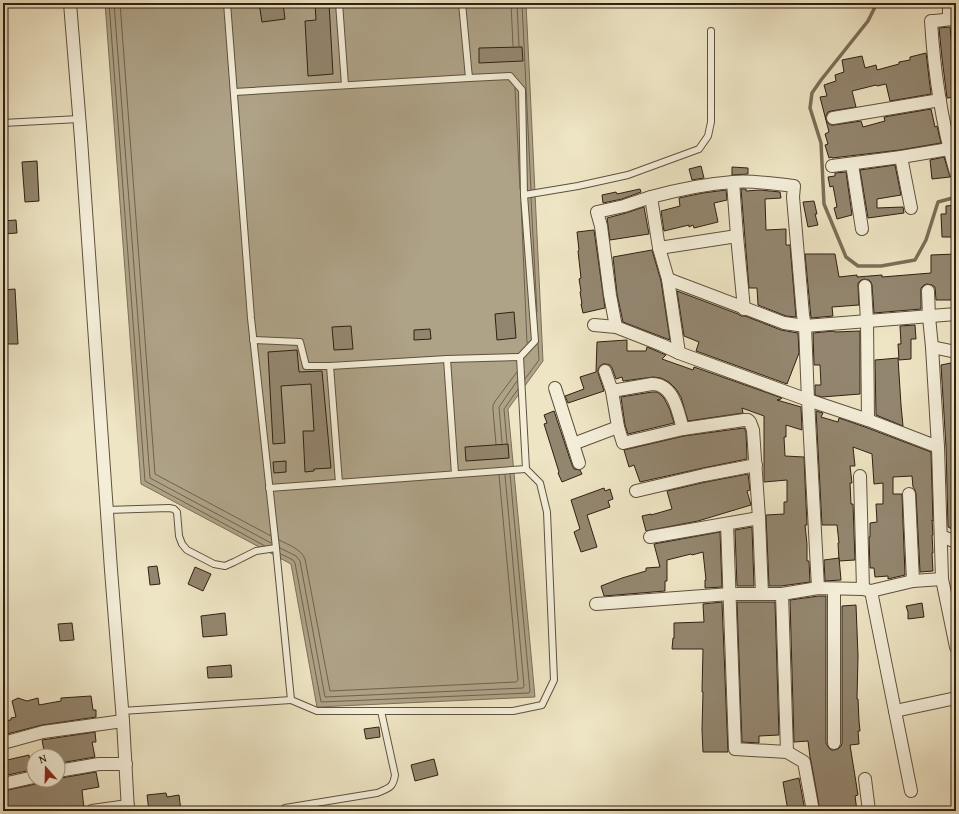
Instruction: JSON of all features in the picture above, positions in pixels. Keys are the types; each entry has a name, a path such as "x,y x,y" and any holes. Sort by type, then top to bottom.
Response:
{"street":[{"path":"70,3 80,119 123,716 128,808 92,811"},
{"path":"949,3 952,19 931,21 940,100 949,149 956,173"},
{"path":"833,118 940,100"},
{"path":"832,166 901,158 949,149"},
{"path":"901,158 911,208"},
{"path":"852,164 862,229"},
{"path":"732,182 744,309"},
{"path":"616,326 598,212 682,189 732,182 754,182 794,186 793,196 805,326 818,588"},
{"path":"651,197 659,248 668,279 679,353"},
{"path":"659,248 737,236"},
{"path":"668,279 784,323 805,326 956,314"},
{"path":"864,286 867,321 868,420"},
{"path":"928,291 938,447 942,579 956,647"},
{"path":"594,325 616,326 679,353 868,420 938,447"},
{"path":"932,346 956,352"},
{"path":"604,371 612,391 618,427 623,443 682,429 744,420 748,420 752,424 756,465 762,594"},
{"path":"612,391 652,384 662,386 672,397 682,429"},
{"path":"555,388 579,463"},
{"path":"573,444 618,427"},
{"path":"636,491 704,475 756,465"},
{"path":"860,476 867,590 896,711 911,791"},
{"path":"909,494 913,581"},
{"path":"650,538 759,518"},
{"path":"727,524 735,749 787,752 804,762 813,811"},
{"path":"941,536 956,542"},
{"path":"596,604 730,594 782,594 818,588 867,590 913,581 942,579"},
{"path":"834,589 834,743"},
{"path":"782,594 787,752"},
{"path":"896,711 956,698"},
{"path":"3,743 43,732 123,716"},
{"path":"66,769 99,764 126,764"},
{"path":"3,784 26,779"},
{"path":"865,779 869,811"}],"lane":[{"path":"228,3 253,340 291,700"},
{"path":"339,3 345,86"},
{"path":"462,3 468,78"},
{"path":"524,195 578,186 628,175 699,148 708,136 711,122 710,31"},
{"path":"234,92 510,76 522,90 524,195 535,341 520,357 306,366 300,342 253,340"},
{"path":"3,123 80,119"},
{"path":"123,716 291,700 317,711 513,711 542,705 554,680 547,512 540,483 526,469 520,357"},
{"path":"447,359 455,474"},
{"path":"330,366 339,483"},
{"path":"269,488 526,469"},
{"path":"107,510 174,509 176,512 179,536 182,544 187,550 214,564 225,566 256,552 276,548"},
{"path":"285,808 377,794 388,789 394,783 395,775 381,711"}],"water":[{"path":"105,3 526,3 543,361 508,409 535,697 317,707 291,564 141,484"}],"building":[{"path":"259,3 283,3 285,19 262,22"},
{"path":"315,3 329,3 333,74 308,76 305,21 316,20"},
{"path":"950,27 953,57 956,69 956,97 947,98 939,28"},
{"path":"522,47 523,61 479,63 479,48"},
{"path":"926,53 931,94 890,101 886,84 876,85 852,91 856,107 828,112 826,119 831,125 861,121 863,127 885,121 884,117 931,109 935,127 937,126 941,143 900,150 829,158 825,145 828,144 825,134 829,132 820,97 827,96 824,85 836,81 835,75 844,72 842,60 862,56 865,68 876,65 877,70 899,64 899,62 910,60 910,57"},
{"path":"944,157 950,177 932,179 930,160"},
{"path":"37,161 39,201 25,202 22,162"},
{"path":"895,165 901,195 877,199 877,208 903,207 904,213 868,218 860,170"},
{"path":"701,166 704,178 692,180 689,169"},
{"path":"732,167 748,168 748,174 732,175"},
{"path":"846,172 852,215 837,219 834,208 837,207 833,186 830,187 828,177 835,176 835,173"},
{"path":"640,189 641,192 622,199 603,203 602,195 616,192 617,194"},
{"path":"741,189 746,189 746,191 760,190 780,192 781,198 765,199 766,230 786,229 786,245 790,245 796,317 786,316 758,305 757,288 749,288"},
{"path":"726,190 727,200 714,203 718,222 694,228 693,225 689,227 689,225 664,231 661,211 680,206 679,198"},
{"path":"814,201 818,225 808,227 803,202"},
{"path":"956,205 956,237 942,237 941,214 946,214 946,206"},
{"path":"644,207 649,234 610,240 607,218"},
{"path":"16,220 17,233 3,234 3,221"},
{"path":"594,230 605,308 583,313 579,279 581,278 577,232"},
{"path":"652,250 661,281 670,340 623,322 617,294 613,257"},
{"path":"805,254 835,254 839,277 882,275 882,277 931,273 931,255 956,254 956,300 936,300 935,287 927,284 921,288 921,309 874,313 872,285 869,280 864,279 858,283 859,305 832,307 833,316 811,318"},
{"path":"15,289 18,344 3,344 3,290"},
{"path":"677,291 781,330 798,333 799,353 787,384 696,351 699,342 684,336"},
{"path":"514,312 516,338 497,340 495,314"},
{"path":"915,325 916,339 911,339 911,359 899,360 898,344 901,344 900,326"},
{"path":"351,326 353,349 334,350 332,327"},
{"path":"430,329 431,339 414,340 414,330"},
{"path":"860,331 860,394 822,397 815,395 815,385 821,385 820,365 814,365 813,333"},
{"path":"627,340 627,351 646,351 647,347 666,355 662,359 693,370 694,367 782,398 777,400 801,407 802,430 786,425 786,437 784,437 785,456 804,457 807,525 805,525 810,582 769,586 766,515 784,514 784,502 787,502 787,480 764,482 764,416 742,408 743,413 688,421 681,397 669,382 661,378 653,377 623,381 622,377 616,379 610,365 606,364 600,366 598,370 604,391 568,403 565,396 584,389 580,377 596,372 597,342"},
{"path":"297,350 299,372 322,371 331,468 314,469 314,471 305,472 303,431 314,431 311,384 281,386 285,443 273,444 268,352"},
{"path":"898,358 903,426 876,415 875,360"},
{"path":"956,362 956,531 948,527 946,447 941,365"},
{"path":"657,392 664,398 674,423 628,434 625,425 621,397"},
{"path":"554,411 572,465 574,469 580,470 582,474 562,482 544,424 547,423 544,415"},
{"path":"816,411 823,413 821,417 838,422 839,418 931,452 933,571 920,572 916,494 913,487 912,476 893,477 893,494 902,494 905,575 888,579 888,576 875,577 874,568 870,568 870,523 877,522 876,504 883,504 883,483 874,484 872,454 853,447 855,466 850,466 852,483 850,483 851,504 853,504 855,560 839,561 837,525 822,525"},
{"path":"744,428 746,432 747,459 640,482 634,465 629,467 624,450 684,436"},
{"path":"508,444 509,458 466,461 465,447"},
{"path":"286,461 286,472 274,473 273,462"},
{"path":"748,474 750,490 747,491 751,505 698,521 646,531 642,516 672,509 667,491"},
{"path":"604,488 605,491 610,489 613,499 608,501 610,507 587,515 597,547 581,552 574,532 580,529 571,500"},
{"path":"752,527 754,586 737,586 735,530"},
{"path":"720,532 722,587 705,588 706,580 703,552 667,560 667,581 665,581 665,591 604,596 601,586 646,571 646,568 660,567 654,544"},
{"path":"839,558 841,580 825,581 824,560"},
{"path":"157,566 160,584 150,585 148,567"},
{"path":"195,567 211,574 203,591 188,584"},
{"path":"826,596 826,743 831,750 838,749 842,743 842,606 856,605 858,656 857,699 860,731 858,731 859,744 850,745 858,795 855,796 857,811 820,811 808,741 794,742 790,600"},
{"path":"722,602 728,752 703,752 703,649 672,649 674,623 704,622 703,604"},
{"path":"737,602 775,602 779,735 759,736 759,743 742,742"},
{"path":"922,603 924,617 908,619 906,606"},
{"path":"225,613 227,635 203,637 201,616"},
{"path":"72,623 74,640 60,641 58,624"},
{"path":"231,665 232,677 208,678 207,667"},
{"path":"91,696 93,710 96,710 96,717 42,725 3,735 3,721 11,720 11,718 16,717 12,701 18,698 27,701 38,698 39,705 61,701 61,698"},
{"path":"379,727 380,737 366,739 364,729"},
{"path":"95,732 96,742 92,742 95,757 66,762 66,748 44,748 42,740"},
{"path":"26,756 26,771 3,776 3,761"},
{"path":"434,759 438,775 415,781 411,765"},
{"path":"96,772 99,787 82,790 84,809 59,807 60,811 3,811 3,791 26,786 26,788 66,788 66,777"},
{"path":"799,778 805,811 788,811 783,782"},
{"path":"166,793 167,797 179,795 181,811 149,811 147,795"}],"waterway":[{"path":"877,3 868,21 812,93 810,108 821,143 824,204 846,257 858,266 881,266 915,260 926,240 938,202 956,197"}]}
